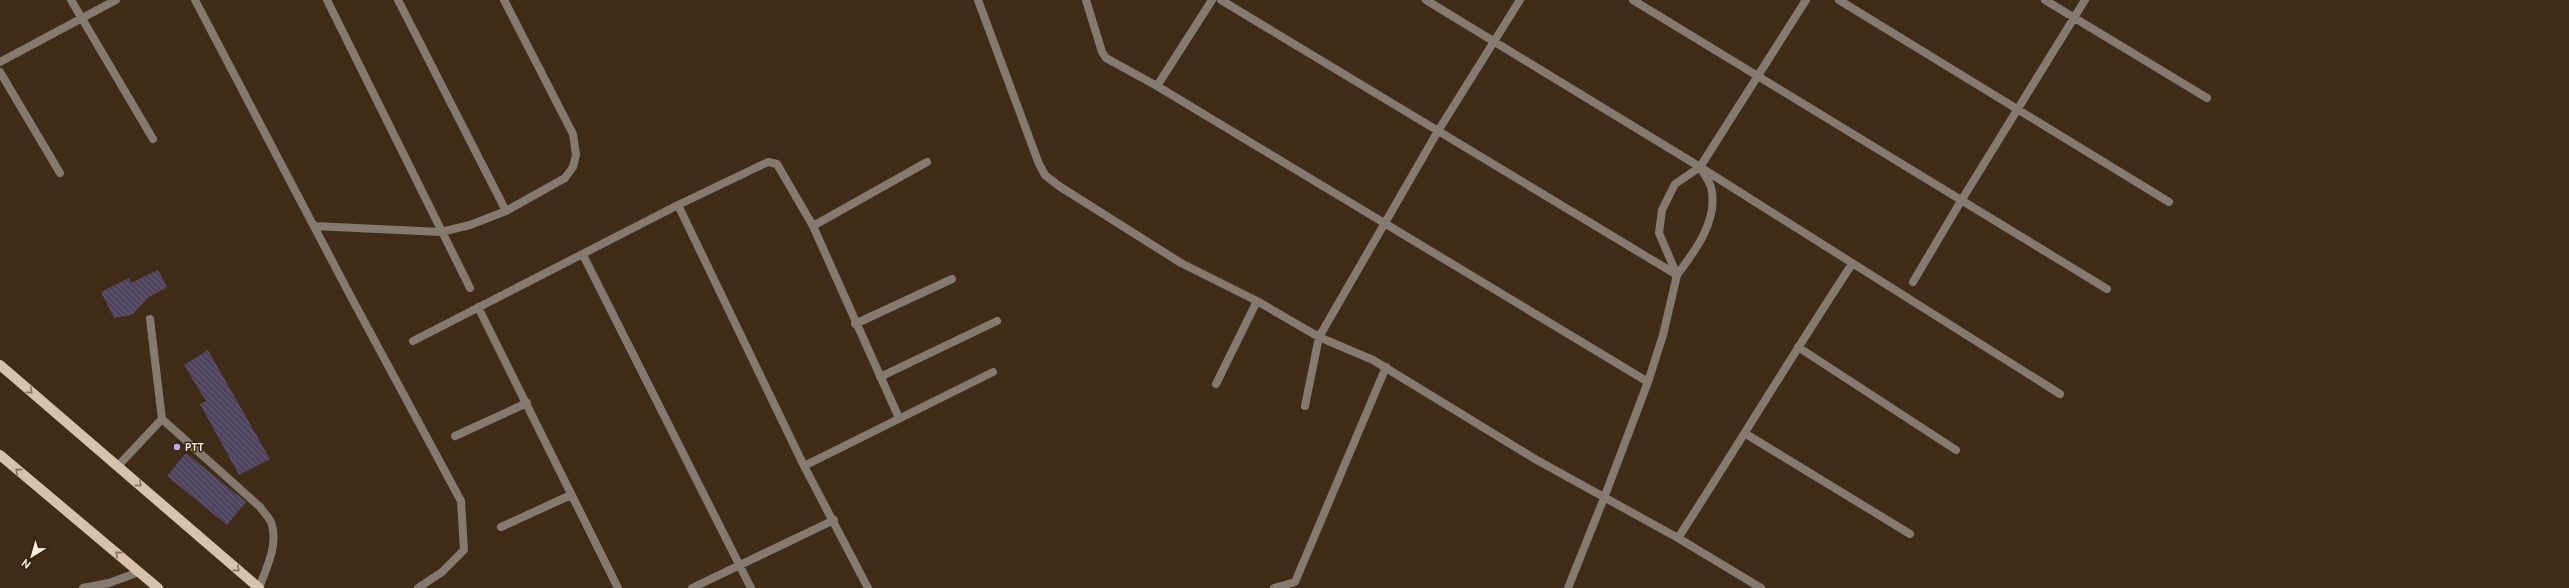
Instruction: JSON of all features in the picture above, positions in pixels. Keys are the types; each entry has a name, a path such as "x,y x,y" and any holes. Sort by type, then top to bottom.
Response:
{"main road":[{"path":"0,365 259,588"},
{"path":"0,455 158,588"}],"street":[{"path":"71,0 153,138"},
{"path":"0,62 116,0"},
{"path":"195,0 461,500 464,550 442,572 418,588"},
{"path":"327,0 470,288"},
{"path":"398,0 506,211"},
{"path":"314,226 441,232 470,225 506,211 565,178 573,167 576,155 573,134 504,0"},
{"path":"978,0 1025,131 1045,175 1181,263 1257,301 1319,336 1386,367 1604,498 1678,538 1761,588"},
{"path":"1086,0 1102,52 1106,58 1157,86 1385,225 1648,382"},
{"path":"1157,86 1212,0"},
{"path":"1221,0 1677,275"},
{"path":"1426,0 1700,167 2060,394"},
{"path":"1305,406 1319,336 1385,225 1438,131 1520,0"},
{"path":"1633,0 2107,289"},
{"path":"1677,275 1659,232 1662,210 1675,184 1700,167 1806,0"},
{"path":"1839,0 2170,202"},
{"path":"2045,0 2208,98"},
{"path":"1913,282 1961,200 2085,0"},
{"path":"0,72 60,173"},
{"path":"413,341 678,205 768,162 773,162 777,164 813,226 855,324 899,418"},
{"path":"813,226 927,162"},
{"path":"1568,588 1648,382 1663,335 1677,275 1697,248 1707,229 1711,204 1711,187 1700,167"},
{"path":"678,205 804,466 834,520 868,588"},
{"path":"582,255 740,564 750,588"},
{"path":"1678,538 1746,434 1798,347 1852,264"},
{"path":"855,324 952,279"},
{"path":"1216,384 1257,301"},
{"path":"478,307 618,588"},
{"path":"150,319 162,418 260,507 272,524 274,535 271,556 259,588"},
{"path":"880,377 997,321"},
{"path":"1798,347 1956,450"},
{"path":"1274,588 1295,585 1386,367"},
{"path":"804,466 993,372"},
{"path":"455,436 527,403"},
{"path":"118,466 162,418"},
{"path":"1746,434 1910,534"},
{"path":"501,527 571,495"},
{"path":"692,588 834,520"},
{"path":"83,588 109,583 140,572"}],"building":[{"path":"158,270 167,287 149,297 132,315 114,318 101,292 129,278 131,283"},
{"path":"208,350 270,459 239,475 200,404 206,401 184,365"},
{"path":"186,453 246,502 227,525 167,476"}],"place":[{"name":"PTT","path":"177,447"}]}
